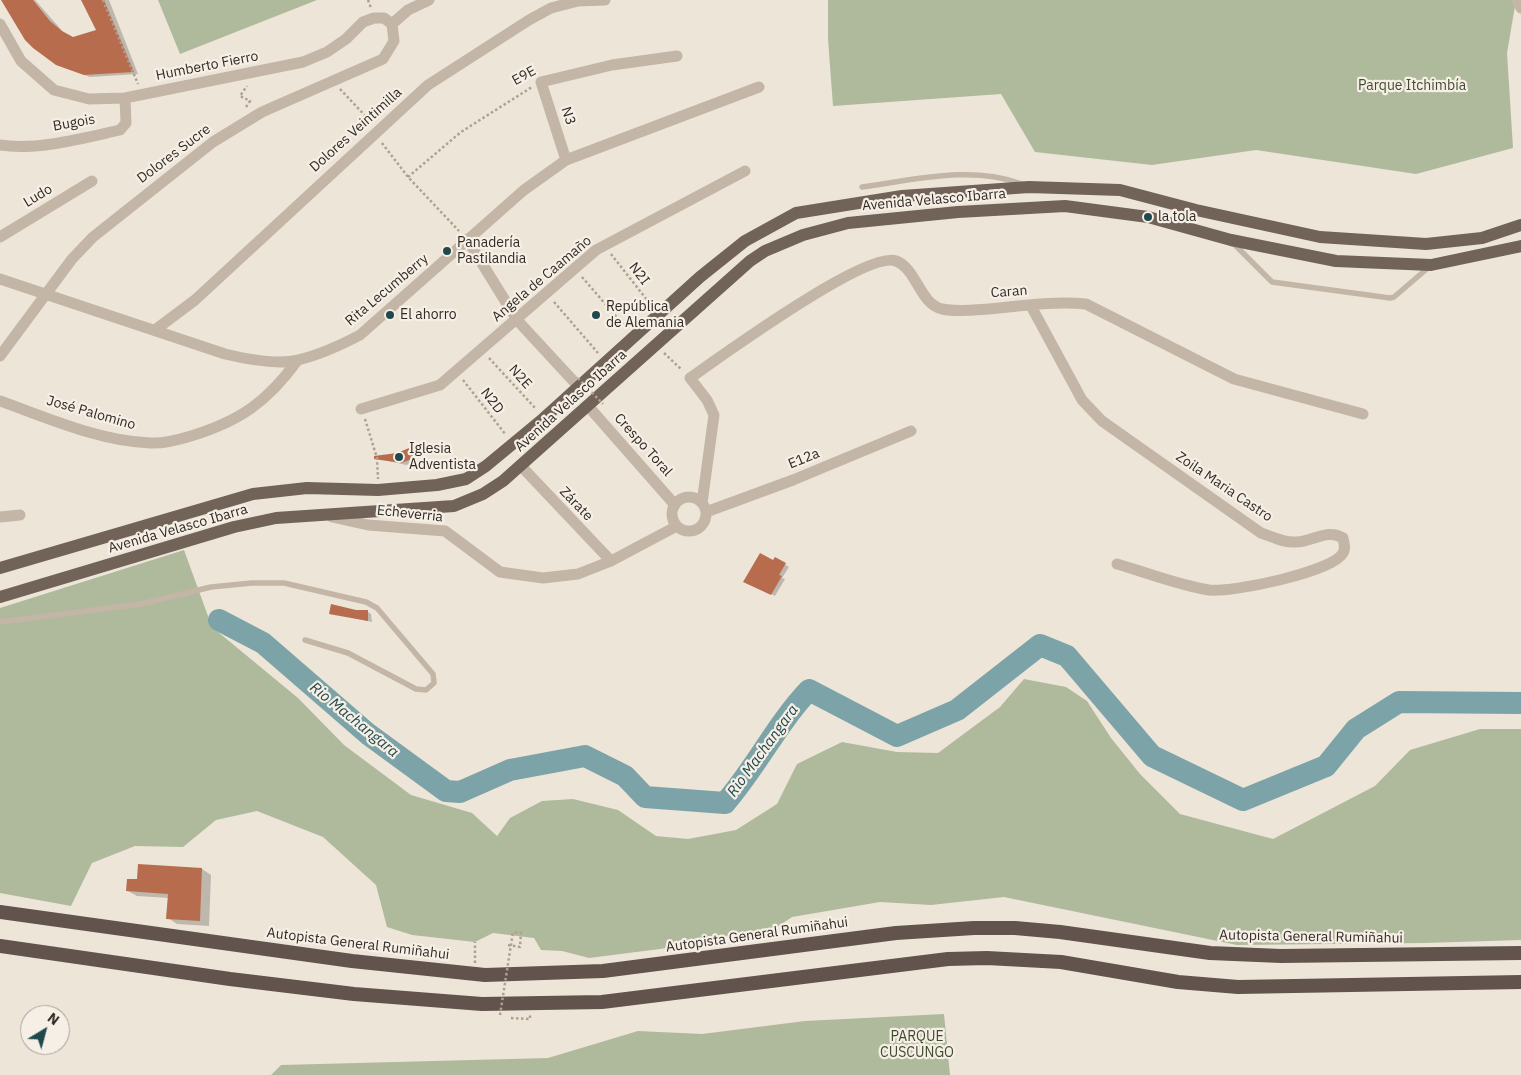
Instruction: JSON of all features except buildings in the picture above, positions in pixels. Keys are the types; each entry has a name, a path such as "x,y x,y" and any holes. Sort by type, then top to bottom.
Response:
{"highway":[{"name":"Autopista General Rumiñahui","path":"0,912 352,961 475,974 603,971 896,933 974,928 1015,928 1060,932 1228,953 1281,956 1521,953"},
{"path":"0,946 335,992 482,1004 602,1002 948,959 987,958 1060,962 1178,982 1238,987 1521,982"}],"main road":[{"name":"Avenida Velasco Ibarra","path":"0,568 253,494 307,488 378,490 438,485 466,479 486,466 544,418 578,382 606,362 745,241 770,225 796,213 902,196 1029,187 1120,190 1196,210 1320,237 1426,244 1482,238 1521,225"},
{"name":"Avenida Velasco Ibarra","path":"0,597 234,526 276,518 454,506 483,494 521,466 655,345 765,251 803,235 848,223 958,212 1065,206 1148,217 1231,240 1336,261 1431,265 1521,246"},
{"path":"1196,210 1197,231"}],"street":[{"path":"392,24 408,10 428,0"},
{"name":"Dolores Veintimilla","path":"155,330 194,300 428,85 529,20 551,8 578,1 605,0"},
{"path":"1517,0 1521,8"},
{"name":"Humberto Fierro","path":"0,24 21,61 54,90 89,99 125,98 303,62 327,52 367,20 384,18 392,24"},
{"name":"Dolores Sucre","path":"0,356 72,259 93,237 213,142 252,118 383,59 394,41 392,24"},
{"name":"E9E","path":"541,82 612,65 677,56"},
{"name":"N3","path":"541,82 566,160"},
{"name":"Rita Lecumberry","path":"0,279 225,354 252,360 297,361 343,344 360,335 420,284 467,239 524,190 566,160 759,87"},
{"name":"Bugois","path":"0,145 13,147 34,146 120,130 126,123 125,98"},
{"name":"Angela de Caamaño","path":"361,408 440,385 518,320 574,268 604,245 745,171"},
{"name":"Ludo","path":"0,236 92,182"},
{"path":"467,239 518,320 578,382"},
{"name":"Caran","path":"690,378 782,314 832,285 881,260 895,260 906,267 927,299 940,309 958,311 1060,302 1086,304 1234,379 1363,414"},
{"name":"Zoila Maria Castro","path":"1031,306 1082,400 1102,421 1261,533 1283,541 1298,542 1326,534 1336,534 1343,538 1345,546 1343,554 1328,566 1277,581 1212,590 1117,564"},
{"name":"José Palomino","path":"0,401 79,428 124,440 152,444 176,440 230,422 254,408 280,384 297,361"},
{"name":"Echeverria","path":"325,515 368,524 445,531 500,572 543,578 578,574 611,561 677,526 688,531 699,528 706,518 704,507 714,415 707,400 690,378"},
{"name":"Crespo Toral","path":"588,406 675,504"},
{"name":"E12a","path":"704,507 793,480 911,431"},
{"name":"Zárate","path":"521,466 611,561"},
{"path":"677,526 672,516 675,504 688,497 704,507"},
{"path":"0,517 20,516"}],"lane":[{"path":"862,187 964,173 1008,179 1029,187"},
{"path":"1231,240 1272,282 1390,298 1394,297 1431,265"},
{"path":"0,622 140,604 211,587 252,582 284,583 366,602 377,608 433,674 434,683 426,690 416,688 348,653 305,640"}],"path":[{"path":"103,0 142,95"},
{"path":"252,118 241,114 250,101 240,96 256,72"},
{"path":"333,80 376,132 408,176 467,239"},
{"name":"E9E","path":"408,176 461,132 541,82"},
{"name":"N2I","path":"604,245 658,315"},
{"path":"574,268 634,337"},
{"path":"547,293 606,362"},
{"path":"655,345 690,378"},
{"name":"N2E","path":"481,350 544,418"},
{"name":"N2D","path":"456,371 513,444"},
{"path":"578,382 603,404"},
{"path":"361,408 377,458 378,490"},
{"path":"500,1015 513,932 521,933 520,947 508,945"},
{"path":"475,942 475,974"}],"green space":[{"path":"158,0 317,0 180,54"},
{"name":"Parque Itchimbía","path":"828,0 1516,0 1507,53 1513,148 1416,174 1256,150 1152,165 1035,152 1001,94 833,106 828,39"},
{"path":"184,550 212,627 298,698 344,745 411,795 472,813 497,836 510,818 542,801 573,799 618,810 656,836 688,839 736,830 777,804 797,764 842,742 897,752 938,753 1000,707 1024,679 1066,687 1087,701 1111,738 1140,774 1180,814 1273,839 1375,786 1410,750 1480,729 1521,729 1521,940 1237,945 1004,897 931,905 880,902 792,917 777,927 660,949 589,958 562,951 541,950 534,938 493,933 475,942 412,935 387,927 376,885 323,837 257,811 216,820 183,847 135,846 92,863 71,906 0,893 0,608"},
{"name":"PARQUE CUSCUNGO","path":"944,1014 950,1075 271,1075 281,1065 548,1058 638,1031 702,1034 805,1021"}],"waterway":[{"name":"Rio Machangara","path":"219,620 263,643 368,734 446,791 460,792 510,770 585,756 625,776 645,797 725,803 747,775 786,717 809,690 897,736 957,710 1040,645 1067,656 1152,756 1243,800 1326,766 1356,729 1399,702 1521,703"}],"place":[{"name":"la tola","path":"1148,217"},
{"name":"Panadería Pastilandia","path":"447,251"},
{"name":"El ahorro","path":"390,315"},
{"name":"República de Alemania","path":"596,315"},
{"name":"Iglesia Adventista","path":"399,457"}]}
